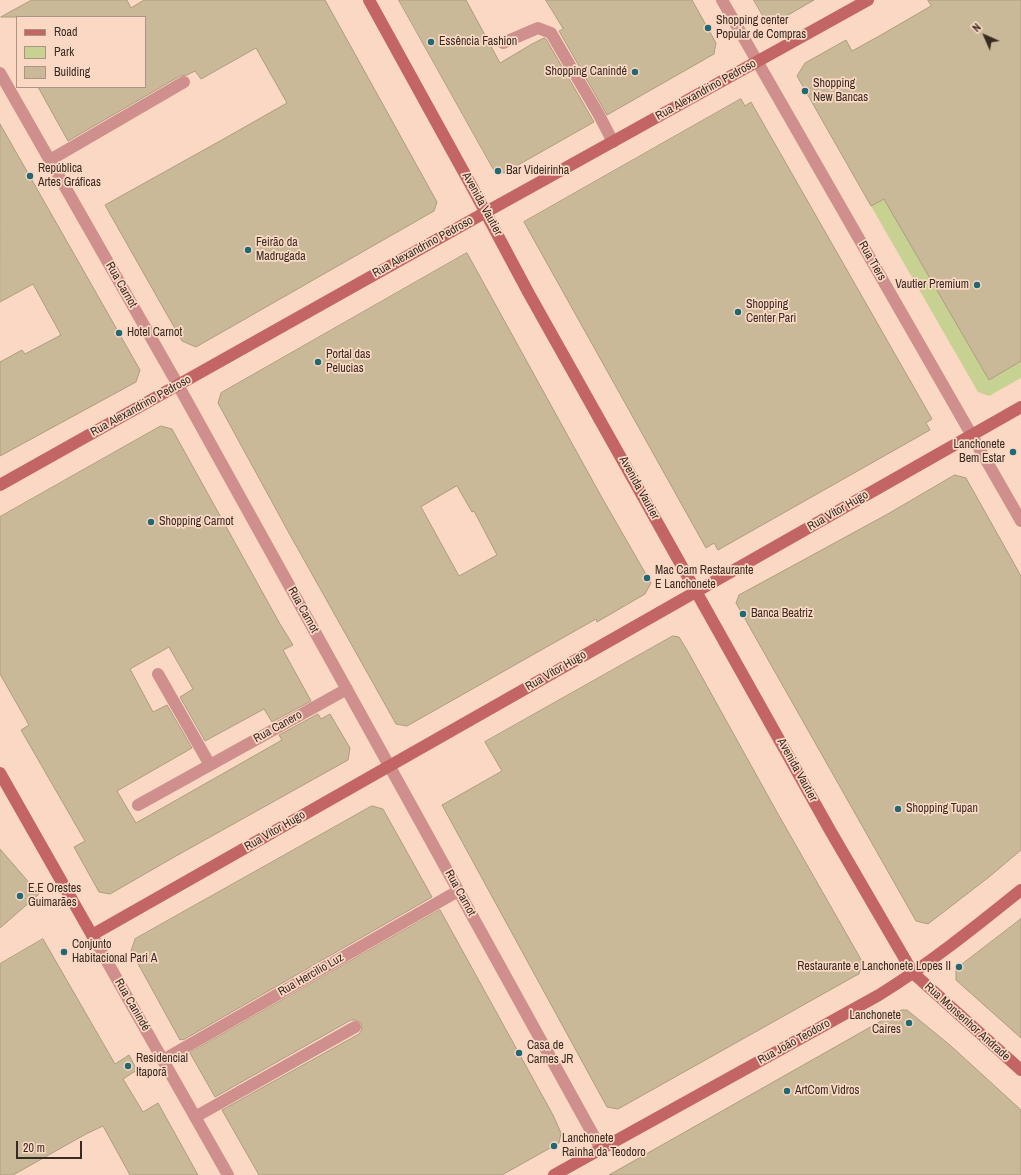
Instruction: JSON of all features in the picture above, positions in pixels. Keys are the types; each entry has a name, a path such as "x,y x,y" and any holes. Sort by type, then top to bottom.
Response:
{"street":[{"name":"Avenida Vautier","path":"369,0 486,212 528,292 913,973"},
{"name":"Rua Tiers","path":"722,0 1021,521"},
{"name":"Rua Alexandrino Pedroso","path":"0,485 486,212 868,0"},
{"path":"503,43 538,28 551,34 599,115 613,142"},
{"name":"Rua Carnot","path":"0,73 178,385 601,1149"},
{"path":"50,160 184,82"},
{"name":"Rua Vítor Hugo","path":"92,935 1021,407"},
{"path":"158,674 210,765"},
{"name":"Rua Canero","path":"138,805 347,689"},
{"name":"Rua Canindé","path":"0,773 228,1175"},
{"name":"Rua João Teodoro","path":"554,1175 879,995 944,951 1021,890"},
{"name":"Rua Hercilio Luz","path":"163,1060 458,891"},
{"name":"Rua Monsenhor Andrade","path":"913,973 1021,1070"},
{"path":"195,1117 355,1027"}],"green space":[{"path":"885,198 989,380 1021,361 1021,378 989,396 978,392 871,206"}],"building":[{"name":"Feirão da Madrugada","path":"32,0 127,0 131,8 144,0 325,0 437,202 434,211 196,347 182,341 105,205 287,103 256,48 201,79 195,71 187,75 180,76 68,141 39,88 146,88 146,16 1,17"},
{"path":"399,0 466,0 500,63 532,44 544,38 546,39 594,122 504,173 494,170"},
{"name":"Shopping Canindé","path":"546,0 692,0 716,43 714,54 607,115 559,31 563,29"},
{"path":"754,0 814,0 769,26"},
{"path":"928,0 1021,0 1021,361 989,380 884,199 871,206 797,76 805,63 846,40 852,51 931,6"},
{"name":"Shopping Center Pari","path":"741,99 745,106 751,102 932,419 926,423 930,430 718,550 714,543 706,548 524,222"},
{"path":"0,124 140,370 136,382 0,456 0,362 22,350 25,354 61,335 33,284 0,302"},
{"path":"467,253 601,496 651,583 645,594 597,622 596,619 407,726 396,724 218,403 221,393","holes":["457,486 472,512 474,511 497,555 459,576 421,507"]},
{"path":"161,426 172,429 293,645 283,650 311,701 272,722 264,709 205,741 180,697 193,689 169,647 130,669 153,712 167,705 192,748 117,791 136,823 282,740 279,735 318,714 321,719 330,714 350,748 348,760 110,894 99,892 74,847 85,841 21,730 29,725 0,674 0,517"},
{"path":"955,475 966,478 1021,576 1021,850 989,877 928,924 916,921 736,603 739,595 886,515"},
{"path":"673,636 679,637 687,650 863,963 859,974 618,1109 607,1107 442,805 502,771 485,742"},
{"path":"372,806 383,809 432,897 183,1040 180,1040 131,951 135,939"},
{"path":"0,849 39,894 0,928"},
{"path":"440,910 553,1115 561,1133 559,1143 502,1175 259,1175 222,1110 359,1034 362,1027 361,1023 351,1020 215,1097 190,1053"},
{"path":"1021,919 1021,1038 956,980 956,969"},
{"path":"43,939 115,1064 129,1055 137,1070 123,1079 143,1112 158,1103 198,1175 130,1175 103,1126 13,1175 0,1175 0,964"},
{"path":"907,1010 951,1046 1021,1110 1021,1175 609,1175 897,1012"}],"place":[{"name":"Shopping center Popular de Compras","path":"708,28"},
{"name":"Essência Fashion","path":"431,42"},
{"name":"Shopping Canindé","path":"635,72"},
{"name":"Shopping New Bancas","path":"805,91"},
{"name":"Bar Videirinha","path":"498,171"},
{"name":"República Artes Gráficas","path":"30,176"},
{"name":"Feirão da Madrugada","path":"248,250"},
{"name":"Vautier Premium","path":"977,285"},
{"name":"Shopping Center Pari","path":"738,312"},
{"name":"Hotel Carnot","path":"119,333"},
{"name":"Portal das Pelucias","path":"318,362"},
{"name":"Lanchonete Bem Estar","path":"1013,452"},
{"name":"Shopping Carnot","path":"151,522"},
{"name":"Mac Cam Restaurante E Lanchonete","path":"647,578"},
{"name":"Banca Beatriz","path":"743,614"},
{"name":"Shopping Tupan","path":"898,809"},
{"name":"E.E Orestes Guimarães","path":"20,896"},
{"name":"Conjunto Habitacional Pari A","path":"64,952"},
{"name":"Restaurante e Lanchonete Lopes II","path":"959,967"},
{"name":"Lanchonete Caires","path":"909,1023"},
{"name":"Casa de Carnes JR","path":"519,1053"},
{"name":"Residencial Itaporã","path":"128,1066"},
{"name":"ArtCom Vidros","path":"787,1091"},
{"name":"Lanchonete Rainha da Teodoro","path":"554,1146"}]}
